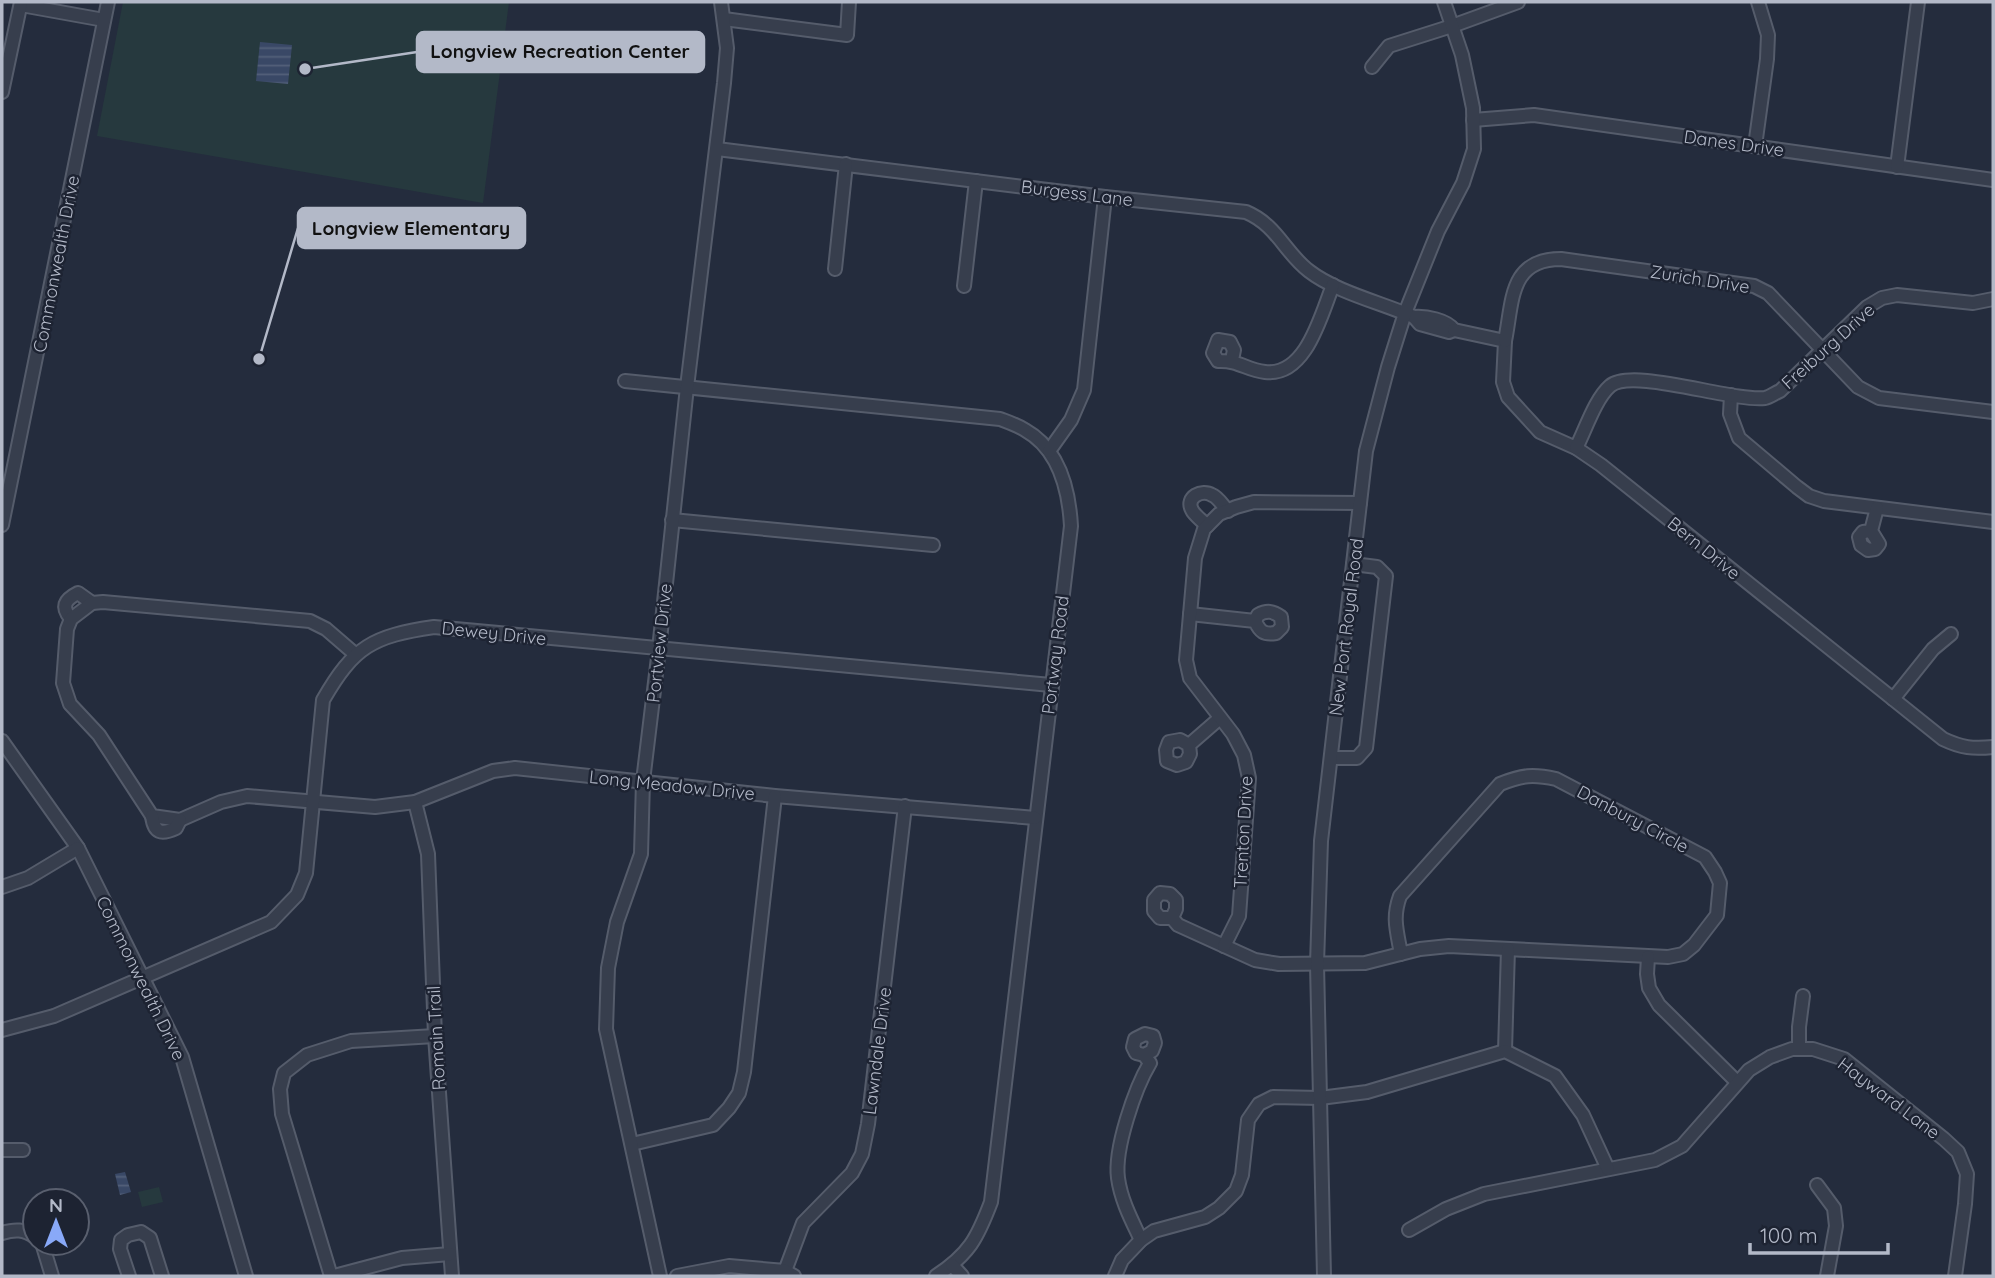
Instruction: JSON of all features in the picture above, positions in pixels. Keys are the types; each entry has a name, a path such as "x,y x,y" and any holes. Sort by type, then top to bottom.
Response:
{"street":[{"name":"Commonwealth Drive","path":"2,525 108,2"},
{"name":"Portview Drive","path":"660,1276 606,1029 608,968 617,922 641,854 643,781 727,48 722,2"},
{"path":"724,19 846,35 849,2"},
{"name":"New Port Royal Road","path":"1324,1276 1317,964 1321,841 1366,451 1388,367 1410,315 1438,231 1463,183 1474,149 1473,108 1462,55 1444,2"},
{"path":"1372,67 1389,46 1518,2"},
{"path":"1755,146 1768,35 1758,2"},
{"path":"1897,167 1918,2"},
{"path":"2,92 21,3 104,20"},
{"name":"Danes Drive","path":"1473,120 1535,115 1993,180"},
{"name":"Burgess Lane","path":"717,149 1246,212 1268,225 1308,271 1333,285 1410,315"},
{"path":"835,270 846,164"},
{"path":"964,286 976,181"},
{"path":"1049,450 1071,420 1084,390 1105,197"},
{"name":"Zurich Drive","path":"1505,341 1515,290 1522,274 1533,264 1547,259 1754,286 1768,293 1858,387 1879,398 1993,412"},
{"path":"1232,360 1266,372 1289,367 1308,346 1333,285"},
{"name":"Freiburg Drive","path":"1576,448 1601,396 1611,384 1658,382 1731,395 1767,398 1780,391 1867,307 1882,298 1897,295 1973,303 1993,299"},
{"path":"1410,315 1451,325 1454,330 1505,341"},
{"name":"Bern Drive","path":"1505,341 1503,382 1508,397 1540,432 1576,448 1601,465 1943,739 1959,747 1993,747"},
{"name":"Portway Road","path":"625,381 1000,418 1027,430 1049,450 1060,472 1070,502 1071,526 991,1202 979,1232 965,1254 936,1276"},
{"path":"1731,395 1730,414 1739,438 1809,496 1824,501 1993,522"},
{"path":"1228,511 1212,495 1202,492 1194,496 1190,503 1192,510 1207,526 1219,514 1228,511 1254,502 1360,503"},
{"path":"1871,531 1877,508"},
{"path":"672,520 933,545"},
{"name":"Trenton Drive","path":"1207,526 1195,558 1186,660 1190,678 1233,734 1244,755 1249,778 1239,916 1224,946"},
{"path":"1331,758 1356,758 1366,748 1386,576 1377,567 1353,564"},
{"path":"92,603 78,593 70,597 65,604 65,612 71,619 92,603 103,602 310,621 326,629 355,654"},
{"path":"1190,614 1255,621"},
{"name":"Long Meadow Drive","path":"71,619 67,629 63,683 70,705 99,734 152,816 180,820 221,802 247,796 375,807 415,802 493,771 515,768 775,796 1035,818"},
{"name":"Dewey Drive","path":"2,1030 54,1016 271,922 296,895 306,873 323,700 337,676 355,654 378,640 400,632 434,627 1051,685"},
{"path":"1893,699 1933,649 1951,634"},
{"path":"1189,745 1220,718"},
{"name":"Commonwealth Drive","path":"2,741 78,848 181,1057 246,1276"},
{"name":"Danbury Circle","path":"1172,918 1178,925 1255,960 1279,964 1365,964 1401,954 1420,948 1449,946 1668,957 1683,954 1694,945 1717,915 1720,883 1705,857 1556,779 1534,775 1517,778 1500,784 1400,896 1395,920 1401,954"},
{"path":"632,1144 713,1125 739,1093 744,1072 775,796"},
{"name":"Romain Trail","path":"415,802 428,855 435,1036 452,1276"},
{"name":"Lawndale Drive","path":"789,1273 803,1223 852,1173 862,1154 870,1110 905,806"},
{"path":"2,887 28,878 78,848"},
{"path":"1505,1051 1508,949"},
{"path":"1648,957 1649,988 1659,1005 1737,1082"},
{"path":"1799,1049 1804,996"},
{"path":"435,1036 351,1041 307,1055 285,1073 280,1089 282,1114 332,1276 402,1258 450,1254"},
{"name":"Hayward Lane","path":"1409,1230 1446,1209 1484,1194 1655,1160 1682,1146 1749,1070 1770,1057 1792,1049 1813,1049 1843,1059 1958,1152 1967,1174 1955,1276"},
{"path":"1115,1276 1122,1260 1141,1240 1154,1231 1205,1216 1219,1208 1236,1191 1242,1175 1248,1120 1259,1104 1273,1097 1320,1098 1367,1092 1505,1051 1555,1076 1583,1115 1608,1169"},
{"path":"1141,1240 1124,1205 1118,1176 1120,1149 1131,1107 1150,1062 1144,1055"},
{"path":"2,1150 23,1150"},
{"path":"1817,1185 1834,1208 1836,1226 1827,1276"},
{"path":"2,1233 21,1230"},
{"path":"129,1276 120,1249 121,1240 141,1232 150,1238 162,1276"},
{"path":"46,1257 52,1276"},
{"path":"953,1265 962,1276"},
{"path":"677,1276 729,1266 789,1273"}],"green space":[{"path":"123,2 509,2 483,203 97,136"},
{"path":"159,1187 163,1202 142,1207 138,1192"}],"water":[{"path":"260,42 292,45 288,84 256,81"},
{"path":"125,1172 131,1192 120,1195 115,1174"}],"place":[{"name":"Longview Recreation Center","path":"305,69"},
{"name":"Longview Elementary","path":"259,359"}]}
